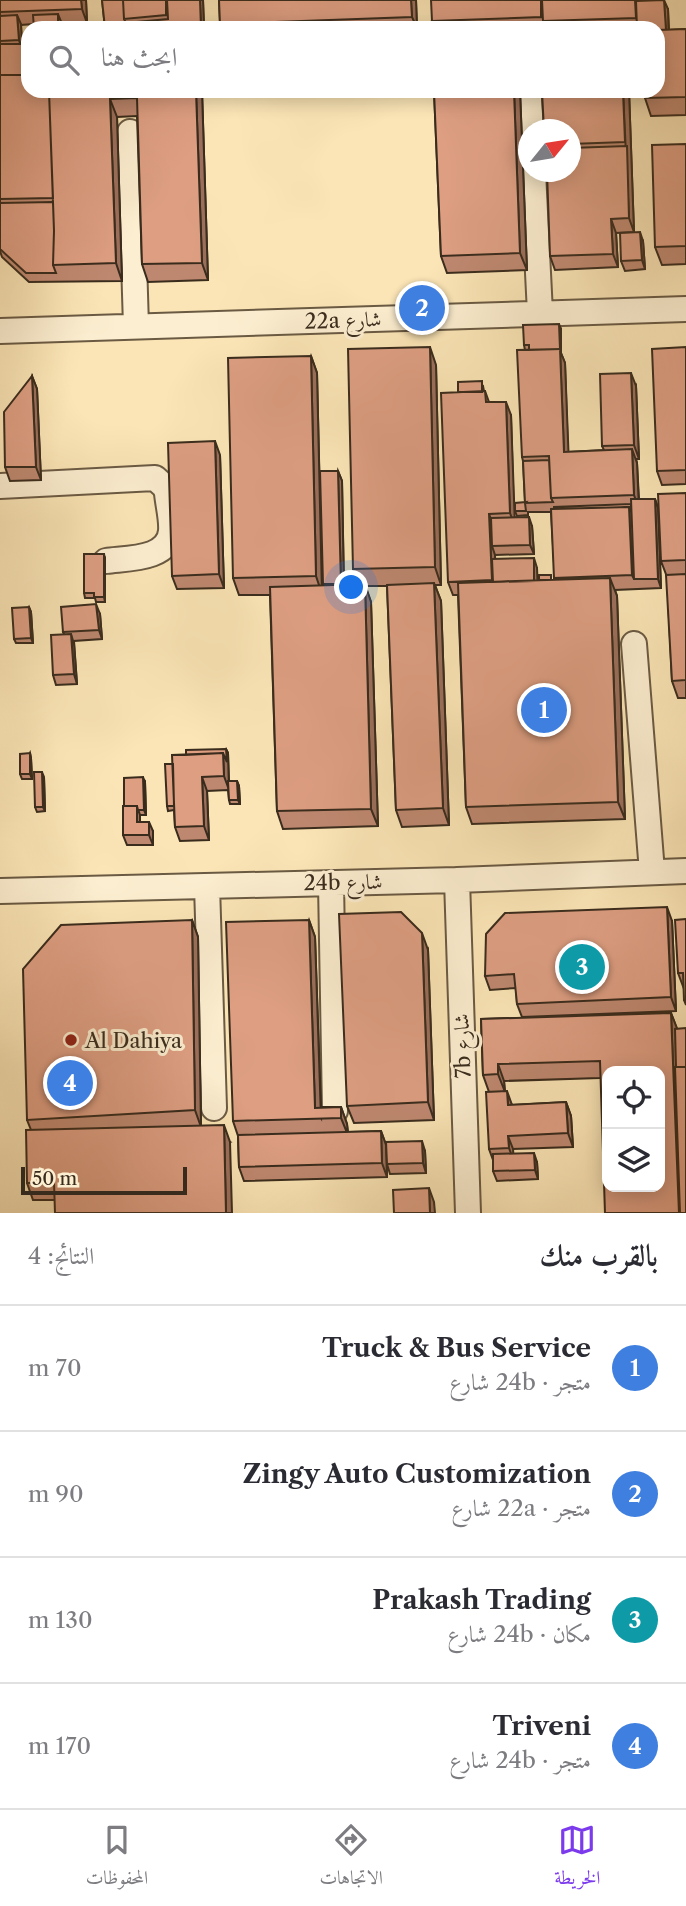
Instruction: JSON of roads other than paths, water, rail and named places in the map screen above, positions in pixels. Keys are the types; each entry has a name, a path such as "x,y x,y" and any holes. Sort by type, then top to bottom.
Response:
{"street":[{"path":"529,99 530,119"},
{"path":"130,132 136,326"},
{"path":"533,182 540,313"},
{"name":"22a شارع","path":"0,331 686,309"},
{"path":"0,486 155,478 165,487 167,493 171,533 168,542 153,554 106,561"},
{"path":"634,644 652,872"},
{"name":"24b شارع","path":"0,891 457,880 686,871"},
{"name":"7b شارع","path":"457,880 468,1213"},
{"path":"331,883 335,1111"},
{"path":"207,886 214,1108"}],"place":[{"name":"Zingy Auto Customization","path":"422,308"},
{"name":"Truck & Bus Service","path":"544,710"},
{"name":"Prakash Trading","path":"582,967"},
{"name":"Al Dahiya","path":"71,1040"},
{"name":"Triveni","path":"70,1083"}]}
